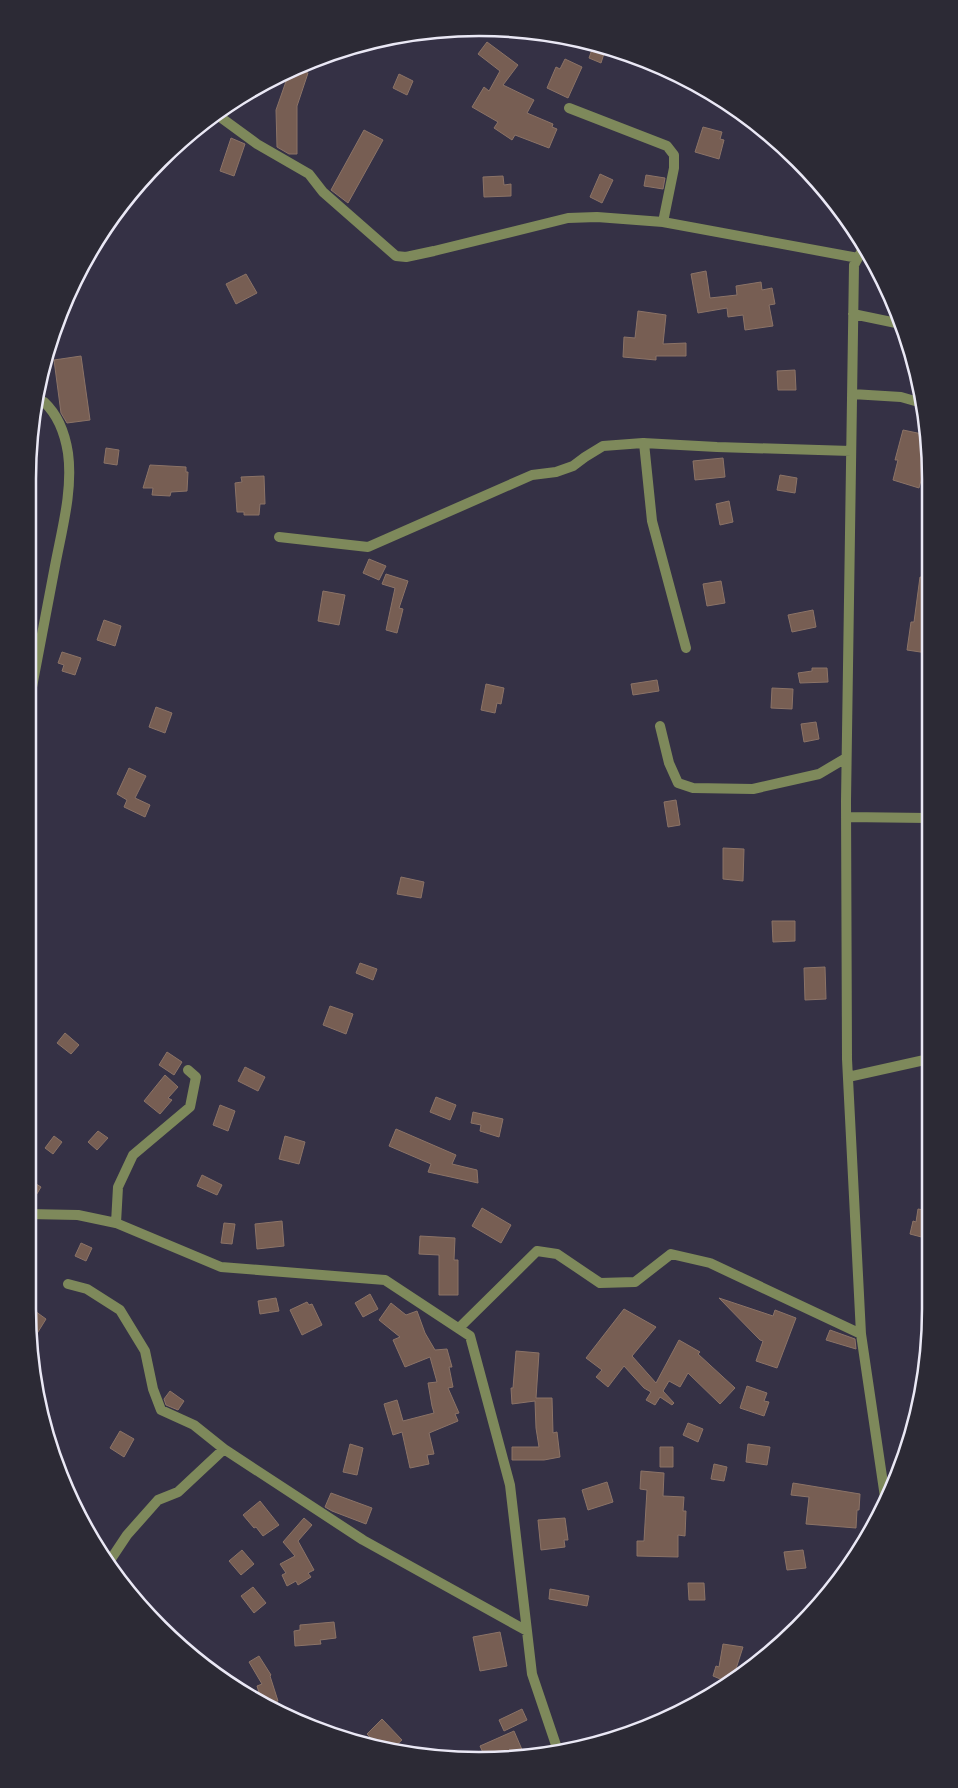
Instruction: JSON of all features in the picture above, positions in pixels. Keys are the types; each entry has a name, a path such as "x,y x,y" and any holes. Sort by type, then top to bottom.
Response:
{"street":[{"path":"569,108 667,146 674,155 674,168 664,222"},
{"path":"222,119 257,144 309,174 324,192 396,256 406,257 434,252 568,218 597,217 664,222 858,258"},
{"path":"860,255 854,265 846,758 848,1077 861,1334 884,1486"},
{"path":"853,314 893,322"},
{"path":"852,394 901,397 914,401"},
{"path":"36,667 62,533 69,474 68,452 62,429 52,409 44,402"},
{"path":"279,537 368,547 532,475 556,472 573,466 603,446 644,443 851,451"},
{"path":"644,443 652,520 686,648"},
{"path":"660,726 669,763 678,783 693,788 753,789 819,774 846,758"},
{"path":"846,816 922,818"},
{"path":"848,1077 922,1061"},
{"path":"116,1223 118,1187 133,1155 190,1107 196,1077 188,1070"},
{"path":"36,1214 78,1215 116,1223 221,1267 385,1280 470,1336 510,1485 532,1674 556,1745"},
{"path":"459,1328 537,1251 557,1254 600,1283 635,1282 671,1254 710,1263 861,1334"},
{"path":"68,1284 87,1289 120,1310 145,1351 153,1389 161,1410 194,1425 224,1449 364,1540 527,1632"},
{"path":"112,1557 127,1535 158,1500 178,1492 224,1449"}],"building":[{"path":"487,42 518,65 503,85 534,100 527,113 553,124 552,127 557,129 549,148 515,135 512,140 494,128 498,122 472,107 484,87 489,91 500,71 478,54"},
{"path":"592,51 604,54 601,63 589,58"},
{"path":"565,59 582,67 568,98 547,88 556,67 560,69"},
{"path":"305,72 308,73 297,106 297,154 289,154 277,147 276,110 286,81"},
{"path":"399,74 413,81 407,95 393,88"},
{"path":"703,127 722,132 720,139 724,140 719,159 695,152"},
{"path":"364,130 383,140 348,203 331,190"},
{"path":"231,138 245,144 234,176 220,171"},
{"path":"600,174 613,180 602,203 590,197"},
{"path":"646,175 665,178 663,189 644,186"},
{"path":"503,176 504,185 511,184 511,196 484,197 483,177"},
{"path":"706,271 710,298 737,295 736,286 761,282 762,290 772,288 775,304 769,305 773,326 745,330 743,315 728,317 727,308 698,313 691,274"},
{"path":"246,274 257,293 236,304 226,284"},
{"path":"638,311 666,315 663,344 686,343 686,356 656,356 656,360 623,357 624,337 635,338"},
{"path":"81,356 90,420 67,423 61,413 54,360"},
{"path":"795,370 796,390 778,390 777,371"},
{"path":"903,430 919,433 922,477 919,488 893,480 898,460 895,460"},
{"path":"106,448 119,450 117,465 104,463"},
{"path":"723,458 725,477 695,480 693,461"},
{"path":"150,465 186,467 186,472 188,472 187,491 171,492 170,496 152,495 153,488 143,488"},
{"path":"780,475 797,478 795,493 777,490"},
{"path":"264,476 265,504 260,504 259,515 244,515 244,512 237,512 235,483 242,482 241,477"},
{"path":"729,501 733,522 720,525 716,504"},
{"path":"369,559 386,566 379,580 363,573"},
{"path":"386,574 408,581 399,608 403,609 397,633 386,630 395,588 382,584"},
{"path":"920,577 922,577 922,652 907,650 911,622 914,622"},
{"path":"721,581 725,603 707,606 703,584"},
{"path":"323,591 345,595 339,625 318,621"},
{"path":"813,610 816,627 792,632 788,615"},
{"path":"104,620 121,626 115,646 97,640"},
{"path":"62,652 81,658 75,675 62,671 64,665 58,663"},
{"path":"812,668 827,668 828,682 800,683 798,673 812,671"},
{"path":"657,680 659,691 633,695 631,684"},
{"path":"486,684 504,688 501,704 497,703 495,713 481,710"},
{"path":"772,688 793,689 792,709 771,708"},
{"path":"156,707 172,713 165,733 149,727"},
{"path":"816,722 819,739 804,742 801,724"},
{"path":"129,768 146,776 135,798 150,805 145,817 124,807 127,800 117,794"},
{"path":"676,800 680,825 668,827 664,802"},
{"path":"723,848 744,849 743,881 723,879"},
{"path":"401,877 424,882 421,898 397,894"},
{"path":"772,921 795,921 795,941 773,942"},
{"path":"360,963 377,969 373,980 356,973"},
{"path":"825,967 826,999 805,1000 804,968"},
{"path":"330,1006 353,1014 346,1034 323,1025"},
{"path":"65,1033 79,1045 71,1054 57,1043"},
{"path":"167,1052 182,1062 174,1075 159,1065"},
{"path":"245,1067 265,1077 258,1091 238,1081"},
{"path":"165,1075 178,1087 168,1098 172,1100 160,1114 144,1101"},
{"path":"436,1097 456,1105 450,1120 430,1112"},
{"path":"220,1105 235,1111 228,1131 213,1125"},
{"path":"473,1112 503,1119 499,1137 480,1131 481,1125 471,1123"},
{"path":"396,1129 456,1155 452,1164 477,1170 478,1183 428,1172 431,1164 389,1146"},
{"path":"98,1131 108,1138 97,1150 88,1142"},
{"path":"54,1136 62,1142 53,1154 45,1148"},
{"path":"285,1136 305,1142 299,1164 279,1159"},
{"path":"202,1175 222,1185 217,1195 197,1186"},
{"path":"36,1184 41,1187 36,1195"},
{"path":"482,1208 511,1225 501,1243 472,1226"},
{"path":"918,1209 922,1210 922,1237 910,1234 913,1221 916,1222"},
{"path":"282,1221 284,1246 257,1249 255,1224"},
{"path":"224,1223 235,1224 232,1244 221,1243"},
{"path":"420,1236 455,1238 454,1260 458,1260 458,1295 439,1295 439,1255 419,1254"},
{"path":"81,1243 92,1248 86,1261 75,1256"},
{"path":"370,1294 378,1309 363,1317 355,1303"},
{"path":"276,1298 279,1311 260,1314 258,1301"},
{"path":"719,1298 773,1316 775,1310 796,1318 777,1368 756,1361 763,1341"},
{"path":"307,1302 309,1305 312,1304 322,1325 302,1335 290,1310"},
{"path":"391,1303 406,1315 417,1311 425,1333 435,1350 447,1349 452,1367 449,1367 453,1387 448,1388 459,1413 455,1414 458,1421 429,1433 434,1454 427,1455 429,1464 410,1468 402,1432 393,1435 384,1404 397,1400 403,1421 434,1413 428,1383 437,1382 430,1357 405,1367 393,1340 400,1337 379,1320"},
{"path":"624,1309 656,1327 632,1356 656,1383 679,1340 700,1352 698,1354 735,1388 720,1404 688,1373 680,1387 669,1381 663,1391 674,1403 672,1405 660,1397 655,1405 646,1400 651,1392 644,1388 624,1366 608,1387 596,1377 602,1370 586,1358"},
{"path":"36,1312 46,1319 37,1334"},
{"path":"830,1330 855,1339 856,1349 826,1340"},
{"path":"516,1351 539,1353 536,1398 552,1398 553,1433 557,1432 560,1457 544,1460 512,1460 512,1447 539,1447 535,1401 512,1404 511,1388 513,1388"},
{"path":"747,1386 767,1393 764,1401 769,1402 764,1416 740,1408"},
{"path":"170,1391 184,1401 178,1410 166,1405 164,1399"},
{"path":"688,1423 703,1429 698,1442 683,1435"},
{"path":"120,1431 134,1439 124,1457 110,1448"},
{"path":"350,1444 363,1448 357,1475 343,1472"},
{"path":"748,1444 770,1447 767,1465 746,1462"},
{"path":"660,1447 673,1447 673,1467 660,1467"},
{"path":"714,1464 727,1467 724,1481 711,1479"},
{"path":"641,1471 664,1473 663,1496 684,1497 683,1511 686,1511 685,1536 678,1535 678,1557 637,1556 637,1541 644,1541 647,1490 640,1489"},
{"path":"607,1482 613,1502 588,1510 582,1490"},
{"path":"793,1483 860,1494 856,1528 806,1524 809,1497 791,1495"},
{"path":"331,1493 372,1508 366,1524 325,1507"},
{"path":"260,1501 279,1525 263,1536 243,1515"},
{"path":"304,1518 312,1525 298,1541 314,1570 308,1573 311,1577 298,1585 296,1581 287,1586 282,1575 286,1573 280,1564 295,1556 283,1542"},
{"path":"565,1518 568,1540 564,1540 565,1547 541,1550 538,1520"},
{"path":"242,1550 254,1564 241,1575 229,1561"},
{"path":"803,1550 806,1568 787,1570 784,1552"},
{"path":"688,1583 704,1583 705,1600 689,1600"},
{"path":"253,1587 266,1603 254,1613 241,1596"},
{"path":"550,1589 589,1596 587,1606 549,1599"},
{"path":"334,1622 336,1638 320,1640 321,1644 295,1646 294,1631 300,1630 300,1625"},
{"path":"500,1632 507,1666 480,1671 473,1637"},
{"path":"723,1644 743,1647 736,1669 721,1679 713,1676 716,1666 719,1667"},
{"path":"259,1656 271,1675 278,1701 276,1702 259,1693 257,1686 262,1684 249,1662"},
{"path":"522,1709 527,1720 504,1731 499,1720"},
{"path":"382,1719 402,1740 398,1744 372,1739 367,1734"},
{"path":"514,1731 522,1750 483,1752 480,1746"}]}
